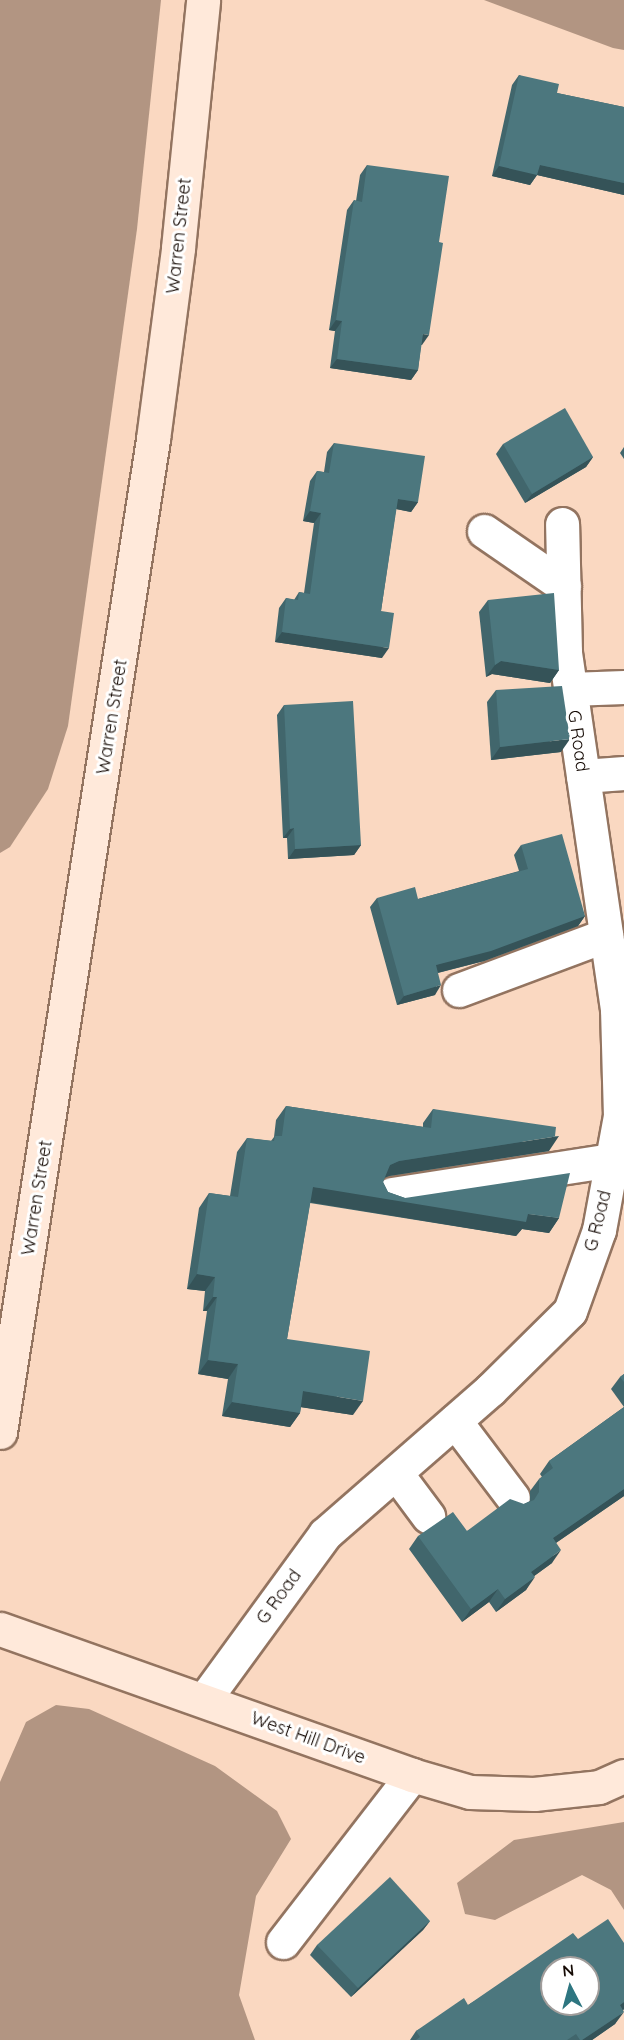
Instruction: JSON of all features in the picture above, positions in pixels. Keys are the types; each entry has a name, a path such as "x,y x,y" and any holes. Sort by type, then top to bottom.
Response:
{"street":[{"name":"Warren Street","path":"0,1432 153,439 178,248 203,0"},
{"name":"G Road","path":"204,1700 325,1534 455,1421 570,1311 600,1230 620,1104 617,1009 570,689 562,524"},
{"path":"484,531 564,586"},
{"path":"570,689 624,687"},
{"path":"583,776 624,773"},
{"path":"459,990 606,935"},
{"path":"392,1194 612,1160"},
{"path":"455,1421 513,1498"},
{"path":"396,1473 428,1516"},
{"name":"West Hill Drive","path":"0,1629 412,1775 470,1792 534,1794 599,1787 624,1776"},
{"path":"283,1942 412,1775"}],"shaded area":[{"path":"0,0 161,0 137,229 68,726 48,789 10,847 0,853"},
{"path":"484,0 624,0 624,50 613,48"},
{"path":"56,1705 89,1709 215,1766 277,1811 291,1839 256,1896 239,1995 255,2040 0,2040 0,1782 26,1722"},
{"path":"624,1822 624,1910 611,1890 582,1875 495,1920 465,1914 457,1883 514,1840"}],"building":[{"path":"519,75 559,84 557,93 624,107 624,183 540,165 537,175 499,166"},
{"path":"367,165 449,176 439,242 443,243 429,335 423,334 418,370 337,359 342,321 336,320 354,200 362,202"},
{"path":"565,408 593,457 532,494 503,444"},
{"path":"334,443 425,456 418,502 398,499 381,611 394,613 389,648 282,632 286,598 298,600 299,592 310,594 321,513 310,511 317,471 329,473"},
{"path":"554,593 559,670 501,661 495,665 488,600"},
{"path":"562,686 570,739 500,747 496,690"},
{"path":"353,701 361,845 295,849 294,828 290,829 284,705"},
{"path":"562,834 585,916 491,951 436,965 441,985 404,996 377,898 415,887 418,899 528,869 521,845"},
{"path":"286,1106 431,1128 433,1109 556,1127 555,1136 559,1136 399,1161 390,1165 383,1182 388,1192 405,1198 570,1173 559,1218 528,1214 526,1222 313,1187 287,1339 370,1351 363,1401 303,1391 300,1413 232,1402 238,1364 208,1360 217,1297 213,1297 215,1277 197,1274 209,1193 238,1197 247,1138 274,1141 275,1136 282,1136"},
{"path":"624,1407 624,1489 553,1538 561,1550 531,1572 535,1577 505,1599 498,1589 471,1609 418,1536 453,1512 467,1531 510,1499 524,1504 534,1500 539,1492 539,1479 553,1468 549,1461"},
{"path":"390,1877 430,1921 358,1988 317,1945"},
{"path":"608,1919 624,1943 624,2002 620,2005 624,2012 582,2040 576,2034 567,2040 416,2040 420,2037 416,2031 464,1998 468,2005 573,1933 578,1939"}]}
